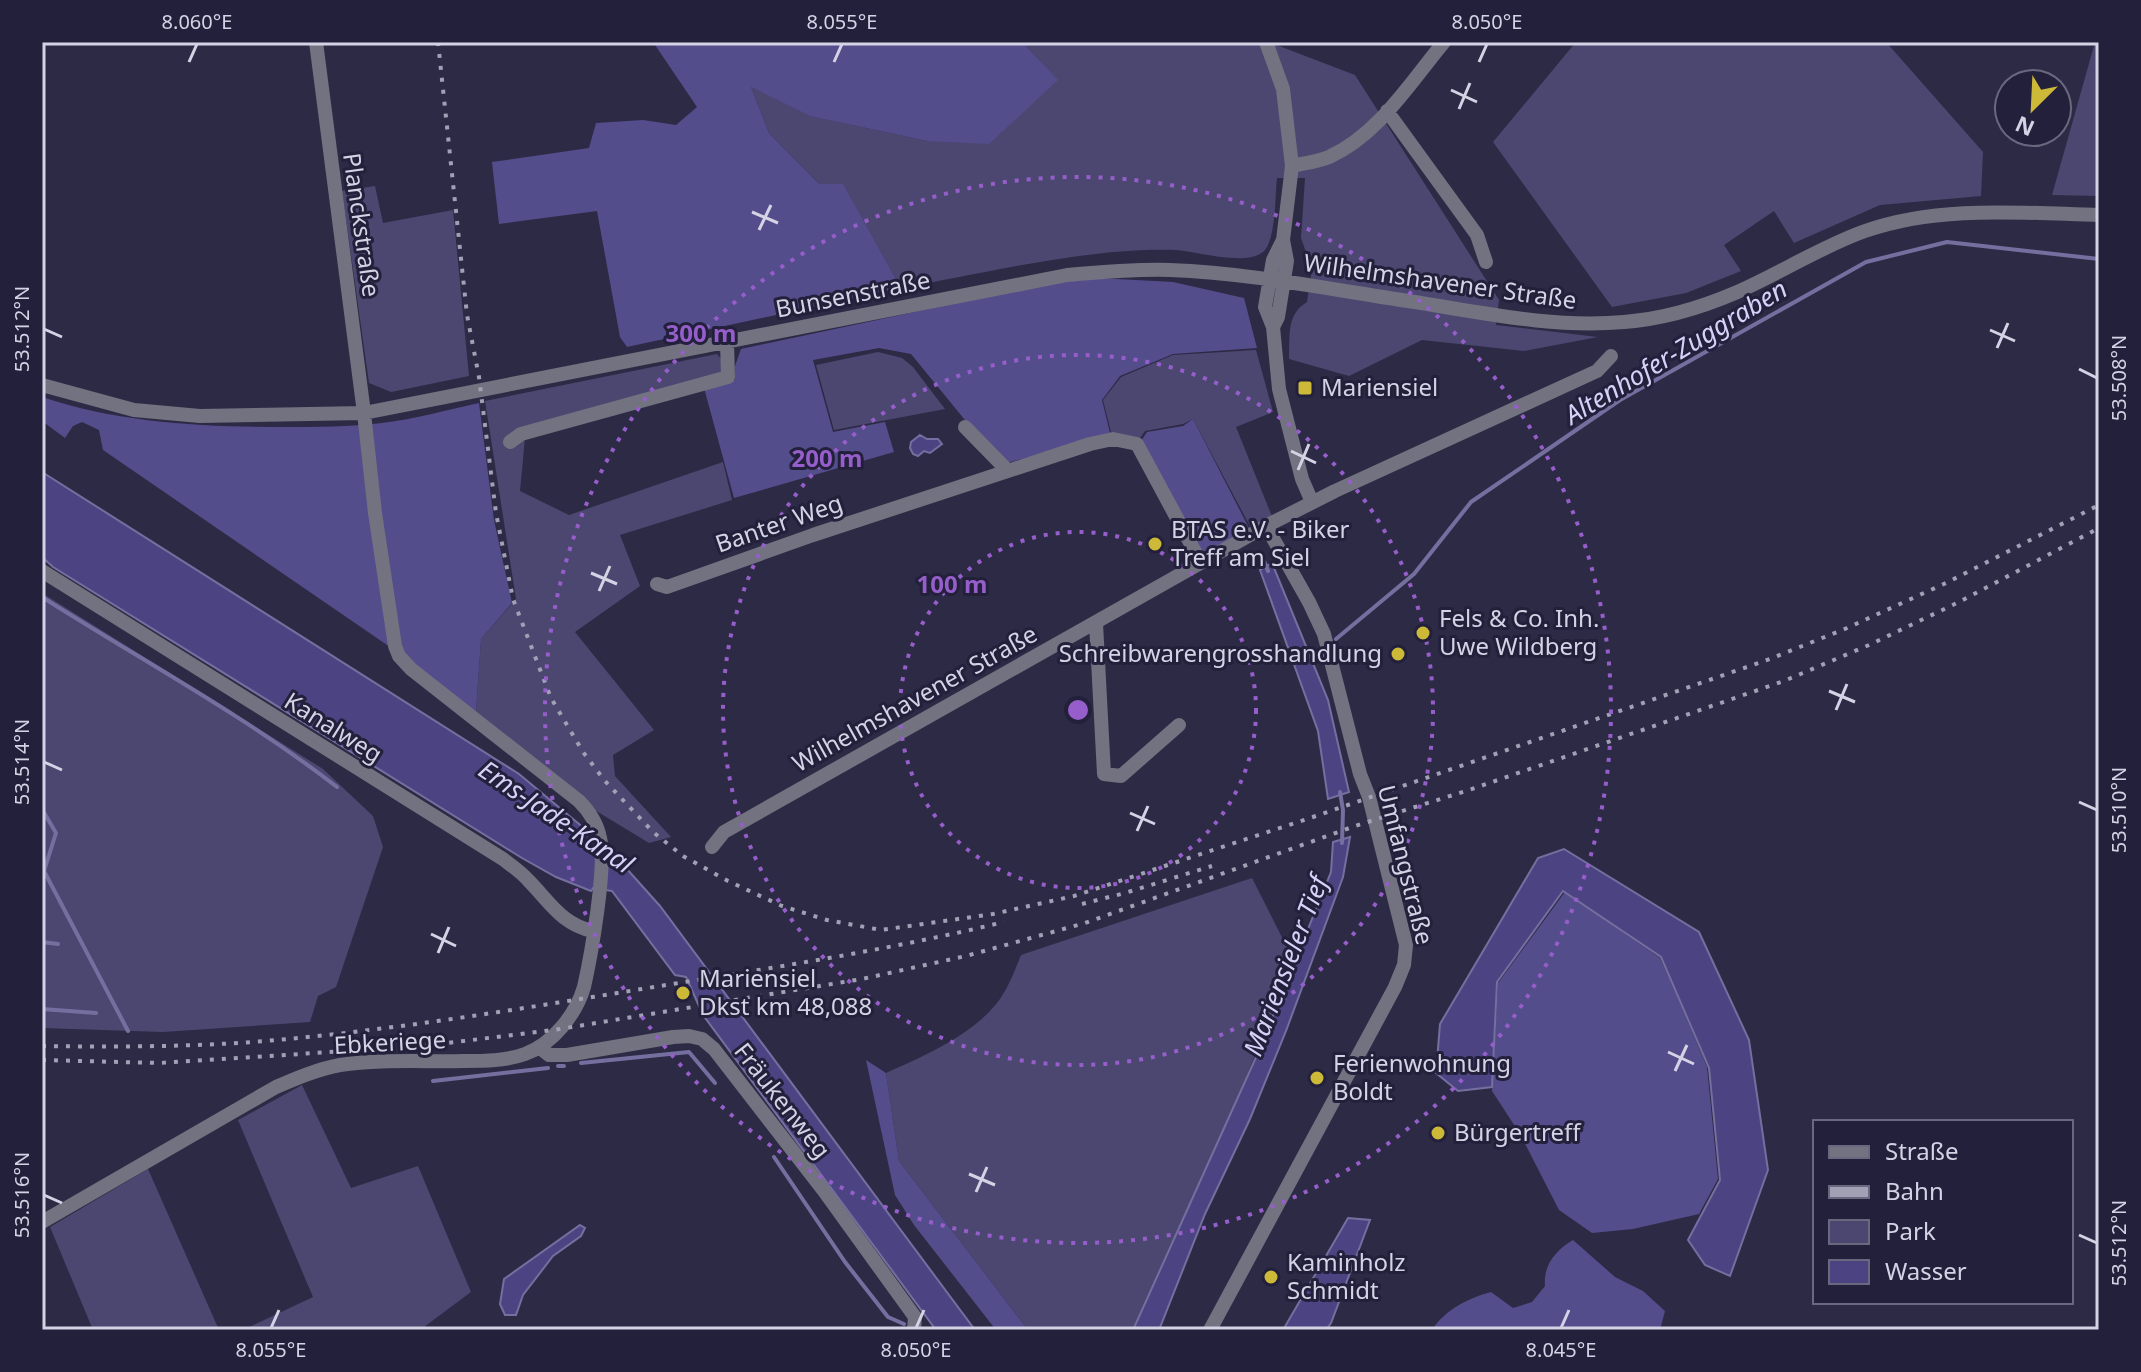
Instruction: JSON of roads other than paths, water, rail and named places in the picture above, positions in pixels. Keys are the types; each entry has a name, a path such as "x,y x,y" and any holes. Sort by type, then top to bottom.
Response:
{"street":[{"name":"Planckstraße","path":"316,42 364,413"},
{"path":"1266,42 1283,89 1292,166 1283,240 1275,252 1276,282"},
{"path":"1292,166 1326,158 1355,142 1387,111 1444,42"},
{"path":"1387,111 1477,235 1486,262"},
{"name":"Wilhelmshavener Straße","path":"1067,275 1167,270 1276,282 1548,323 1626,322 1713,302 1832,244 1867,230 1902,222 1986,213 2099,215"},
{"name":"Bunsenstraße","path":"42,385 134,410 200,416 364,413 1067,275"},
{"name":"Wilhelmshavener Straße","path":"1276,282 1265,307 1273,327 1279,389 1302,479 1312,502"},
{"path":"510,442 521,434 728,377 727,342"},
{"name":"Wilhelmshavener Straße","path":"712,847 724,832 1096,623 1200,561 1312,502 1597,371 1611,356"},
{"name":"Ebkeriege","path":"42,1222 300,1076 343,1065 512,1058 539,1047 560,1029 581,999 598,901 602,849 597,827 579,801 411,669 399,656 392,630 375,513 364,413"},
{"path":"965,427 1007,470"},
{"name":"Banter Weg","path":"657,584 667,587 1007,470 1113,439 1137,444 1200,561"},
{"name":"Umfangstraße","path":"1210,1330 1395,987 1407,955 1328,645 1309,602 1266,526"},
{"name":"Kanalweg","path":"42,571 503,859 526,877 557,913 577,927 593,931"},
{"path":"1096,623 1101,778 1121,776 1179,725"},
{"name":"Fräukenweg","path":"539,1047 549,1055 567,1055 673,1037 702,1039 727,1065 842,1216 915,1317 914,1330"}],"water":[{"path":"920,435 938,439 942,444 930,453 913,454 911,442"},
{"name":"Ems-Jade-Kanal","path":"42,472 519,774 609,849 660,906 975,1330 936,1330 703,1015 686,977 675,975 612,891 593,888 591,891 556,877 522,858 53,567 42,557"},
{"path":"1272,563 1328,700 1349,792 1328,799 1318,731 1260,570"},
{"path":"1350,837 1343,877 1286,1031 1250,1119 1205,1214 1159,1330 1133,1330 1257,1055 1331,872 1333,842"},
{"path":"1564,849 1699,932 1749,1040 1768,1170 1730,1276 1705,1265 1688,1240 1720,1180 1709,1068 1661,957 1563,891 1497,982 1492,1087 1458,1091 1436,1073 1440,1024 1538,858"},
{"path":"1348,1218 1370,1220 1331,1323 1326,1330 1283,1330"},
{"path":"580,1225 585,1228 581,1236 553,1256 523,1295 516,1315 505,1315 500,1304 504,1279"}],"waterway":[{"name":"Altenhofer-Zuggraben","path":"1336,639 1414,574 1471,502 1620,400 1866,262 1947,242 2099,259"},
{"name":"Mariensieler Tief","path":"1262,556 1268,571"},
{"path":"42,597 229,712 337,787"},
{"name":"Mariensieler Tief","path":"1340,792 1342,843"},
{"path":"42,809 56,833 44,871 128,1031"},
{"path":"42,942 58,944"},
{"path":"42,1009 96,1013"},
{"path":"581,1063 689,1052 715,1083"},
{"path":"558,1066 564,1066"},
{"path":"433,1081 548,1068"},
{"path":"774,1157 845,1262 888,1317 904,1324"}],"railway":[{"path":"438,42 467,315 479,377 496,513 513,599 551,698 583,752 605,781 653,832 683,856 728,881 782,906 827,920 881,930 993,914 1074,896 1770,659 1946,583 2099,505"},
{"path":"42,1060 160,1063 424,1046 560,1029 862,979 966,956 1085,923 1355,826 1784,681 1959,602 2099,528"},
{"path":"1082,904 1212,866"},
{"path":"42,1046 237,1043 412,1025 830,958 1004,922"}],"place":[{"name":"Mariensiel","path":"1305,388"},
{"name":"BTAS e.V. - Biker Treff am Siel","path":"1155,544"},
{"name":"Fels & Co. Inh. Uwe Wildberg","path":"1423,633"},
{"name":"Schreibwarengrosshandlung","path":"1398,654"},
{"name":"Mariensiel Dkst km 48,088","path":"683,993"},
{"name":"Ferienwohnung Boldt","path":"1317,1078"},
{"name":"Bürgertreff","path":"1438,1133"},
{"name":"Kaminholz Schmidt","path":"1271,1277"}]}
